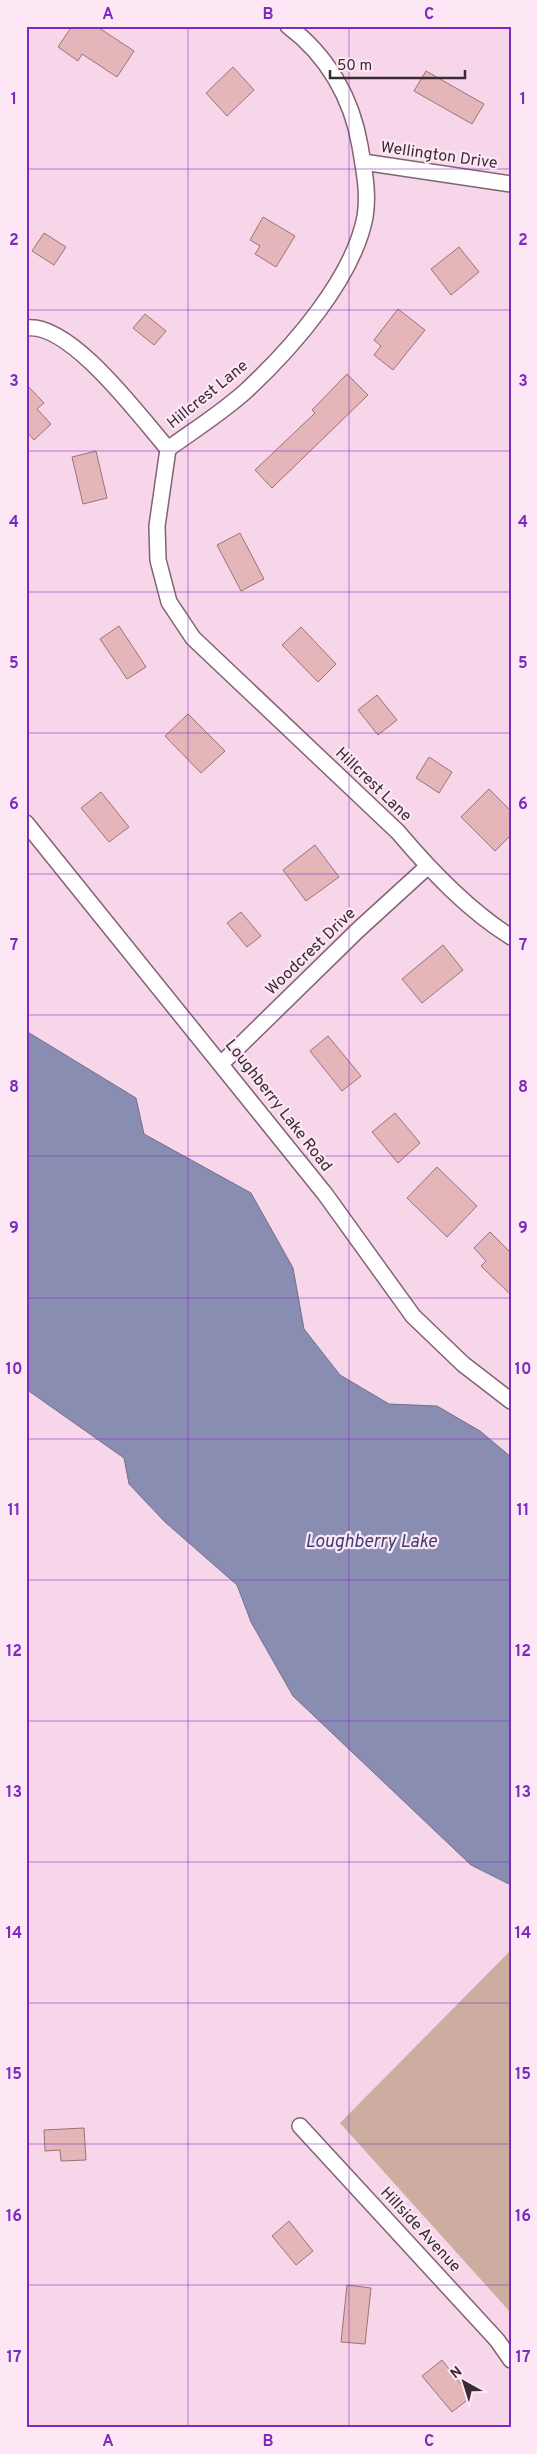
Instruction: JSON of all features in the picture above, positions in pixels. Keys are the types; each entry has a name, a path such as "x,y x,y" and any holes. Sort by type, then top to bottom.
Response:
{"street":[{"name":"Hillcrest Lane","path":"288,26 304,38 324,60 338,82 357,126 367,186 364,218 348,266 329,296 302,332 246,390 168,449 157,526 158,560 169,602 194,638 398,832 427,867 494,927 511,937"},
{"name":"Wellington Drive","path":"362,162 511,184"},
{"path":"26,328 45,330 69,342 107,378 168,449"},
{"name":"Loughberry Lake Road","path":"26,823 222,1063 325,1194 413,1316 463,1364 511,1401"},
{"name":"Woodcrest Drive","path":"222,1063 358,930 427,867"},
{"name":"Hillside Avenue","path":"300,2126 497,2340 511,2360"}],"shaded area":[{"path":"511,1950 511,2313 340,2123"}],"water":[{"name":"Loughberry Lake","path":"26,1031 136,1098 144,1134 251,1193 293,1268 304,1329 340,1375 389,1404 437,1406 480,1431 511,1457 511,1885 471,1865 293,1696 251,1622 237,1585 165,1522 129,1484 124,1458 26,1389"}],"building":[{"path":"72,26 96,26 134,51 117,77 82,54 78,61 58,47"},
{"path":"233,67 254,90 227,116 206,93"},
{"path":"426,71 484,104 472,124 414,91"},
{"path":"263,217 295,236 276,267 255,254 260,246 250,240"},
{"path":"44,233 66,247 54,265 32,251"},
{"path":"459,247 479,272 451,295 431,269"},
{"path":"398,309 425,330 393,370 374,355 381,346 374,340"},
{"path":"145,314 166,331 154,345 133,328"},
{"path":"347,374 368,395 272,488 255,470 315,413 312,410"},
{"path":"26,384 44,403 37,409 51,424 34,440 26,431"},
{"path":"96,451 107,498 83,504 72,457"},
{"path":"240,533 264,579 241,591 217,545"},
{"path":"119,626 146,667 127,679 100,639"},
{"path":"301,627 336,664 318,682 282,645"},
{"path":"377,695 397,720 378,735 358,710"},
{"path":"188,714 225,751 201,773 165,736"},
{"path":"429,757 452,772 439,793 416,778"},
{"path":"489,789 511,811 511,835 495,851 461,817"},
{"path":"101,792 129,827 109,842 81,808"},
{"path":"315,845 339,877 306,901 283,870"},
{"path":"241,912 261,936 247,947 227,923"},
{"path":"443,945 463,970 422,1003 402,979"},
{"path":"328,1036 361,1076 342,1091 310,1051"},
{"path":"395,1113 420,1143 398,1163 372,1132"},
{"path":"437,1167 477,1206 447,1237 407,1198"},
{"path":"490,1232 511,1253 511,1295 481,1266 486,1261 474,1248"},
{"path":"84,2128 86,2160 61,2161 60,2150 45,2151 44,2130"},
{"path":"289,2221 313,2251 296,2265 272,2236"},
{"path":"347,2285 371,2288 365,2344 341,2342"},
{"path":"442,2360 471,2397 452,2412 422,2376"}]}
